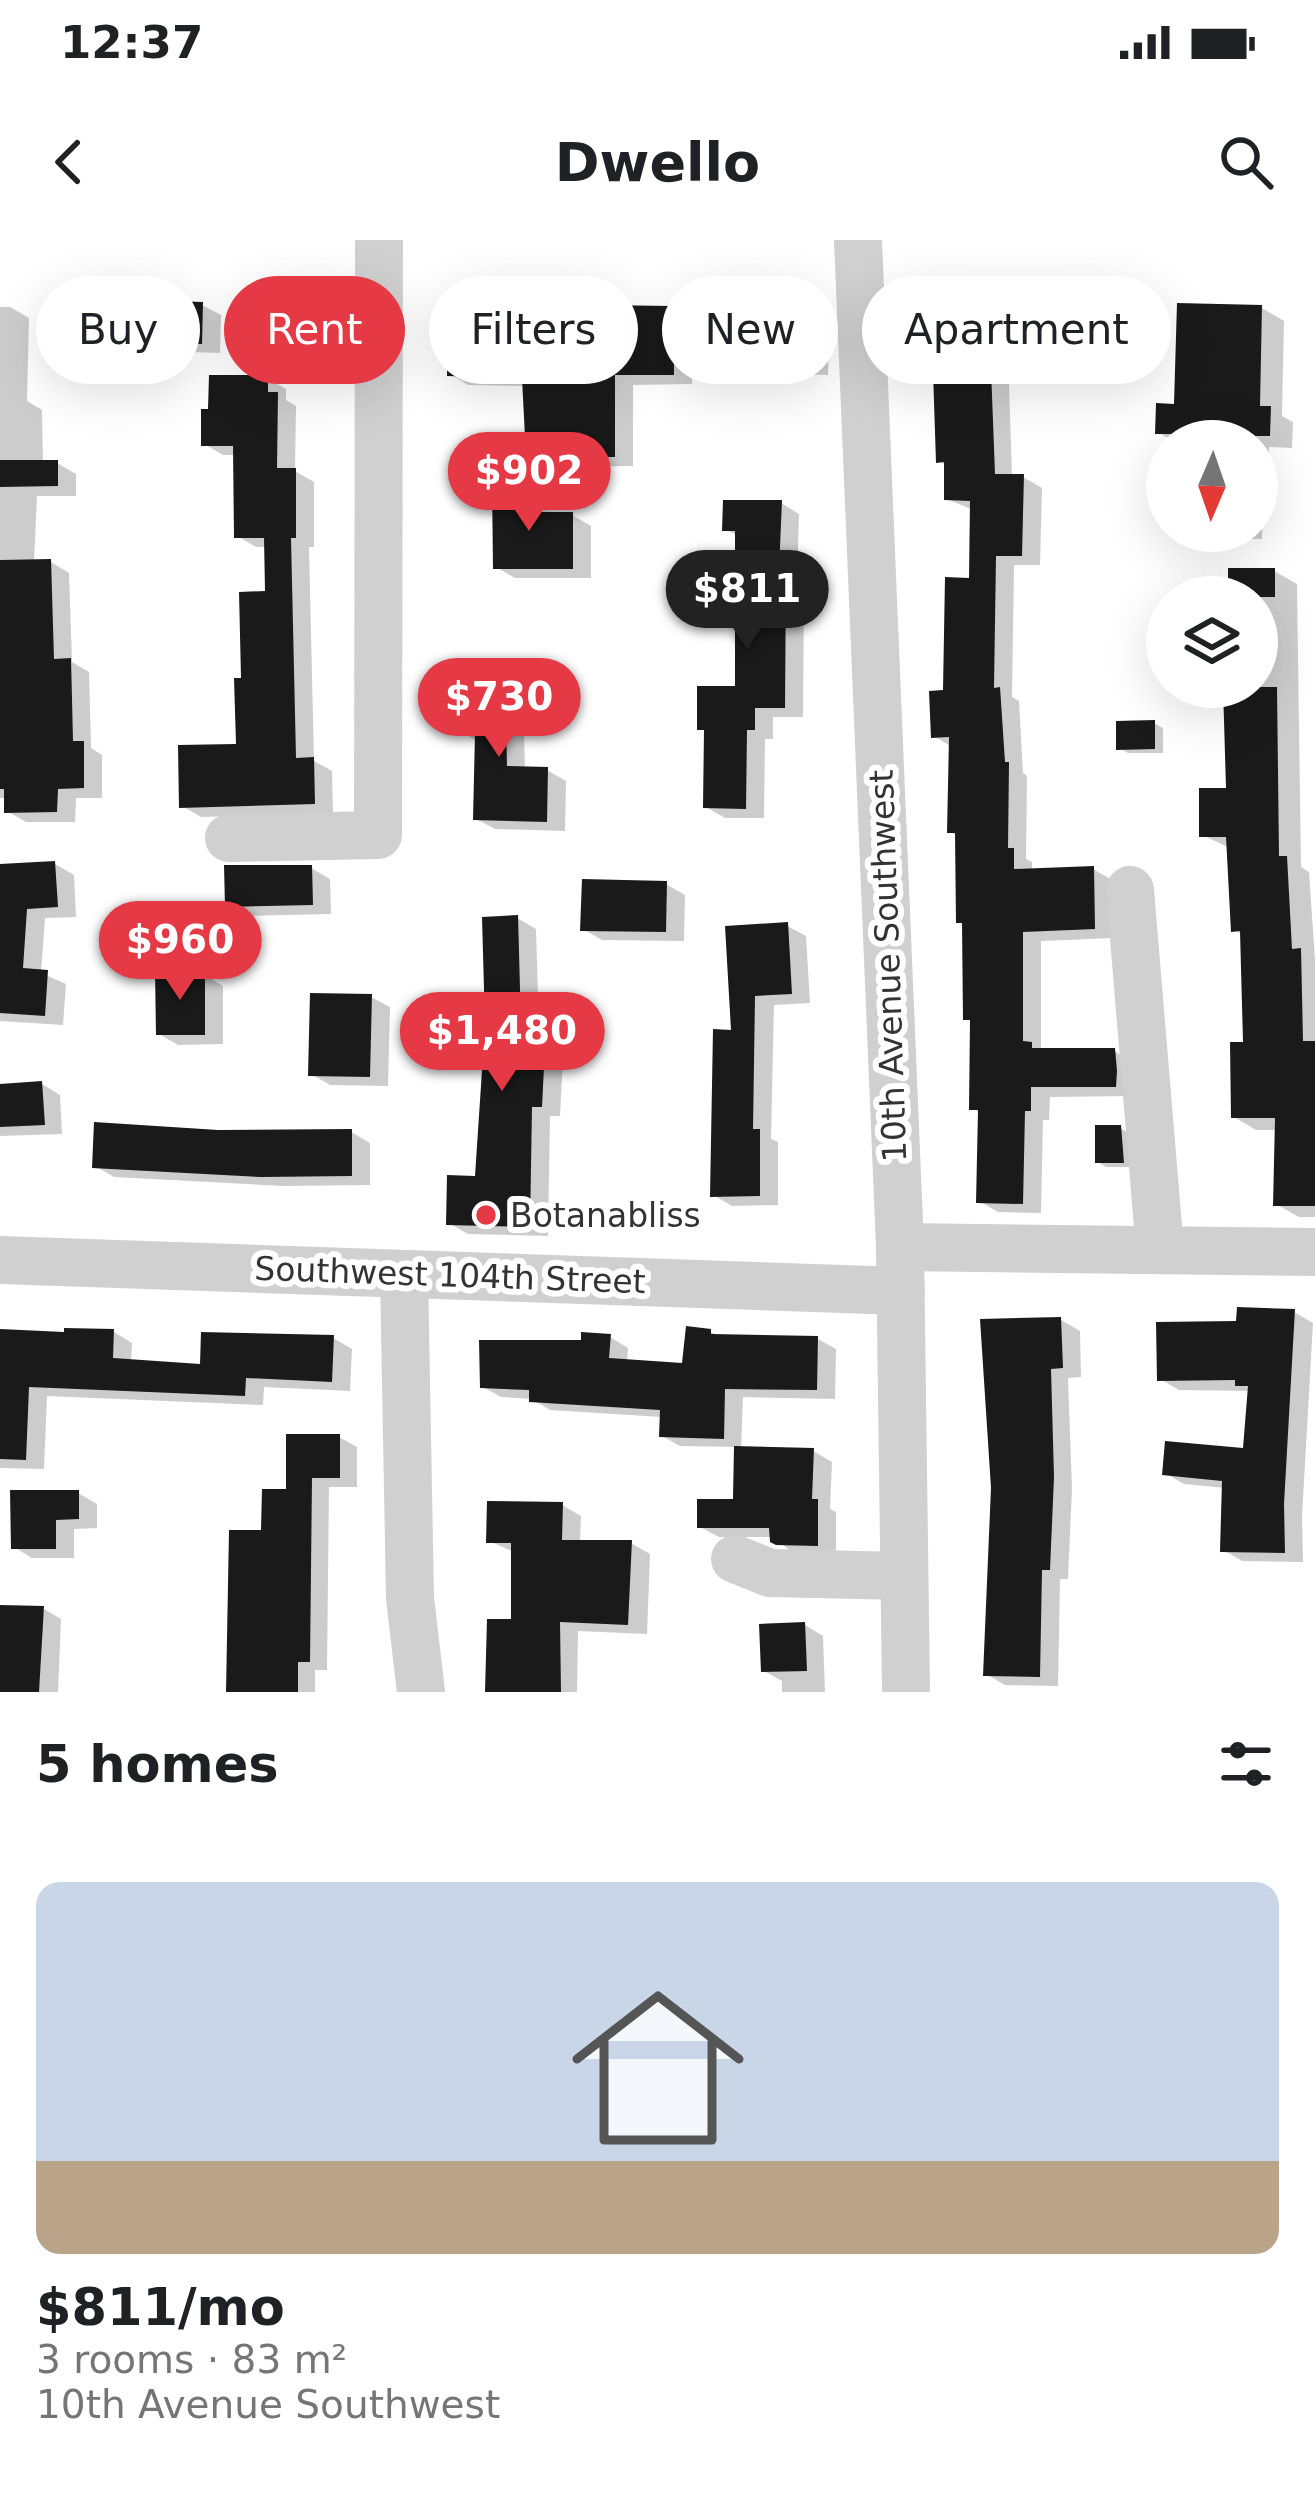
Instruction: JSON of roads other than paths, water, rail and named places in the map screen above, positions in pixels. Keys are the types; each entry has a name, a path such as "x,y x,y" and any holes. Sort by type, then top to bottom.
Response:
{"street":[{"path":"229,838 378,835 379,240"},
{"name":"10th Avenue Southwest","path":"858,240 900,1269 906,1692"},
{"path":"1130,890 1160,1250"},
{"name":"Southwest 104th Street","path":"0,1260 404,1274 900,1269 1160,1250 1315,1252"},
{"path":"404,1274 410,1598 421,1692"},
{"path":"734,1559 770,1573 904,1576"}],"place":[{"name":"Botanabliss","path":"486,1215"}]}
